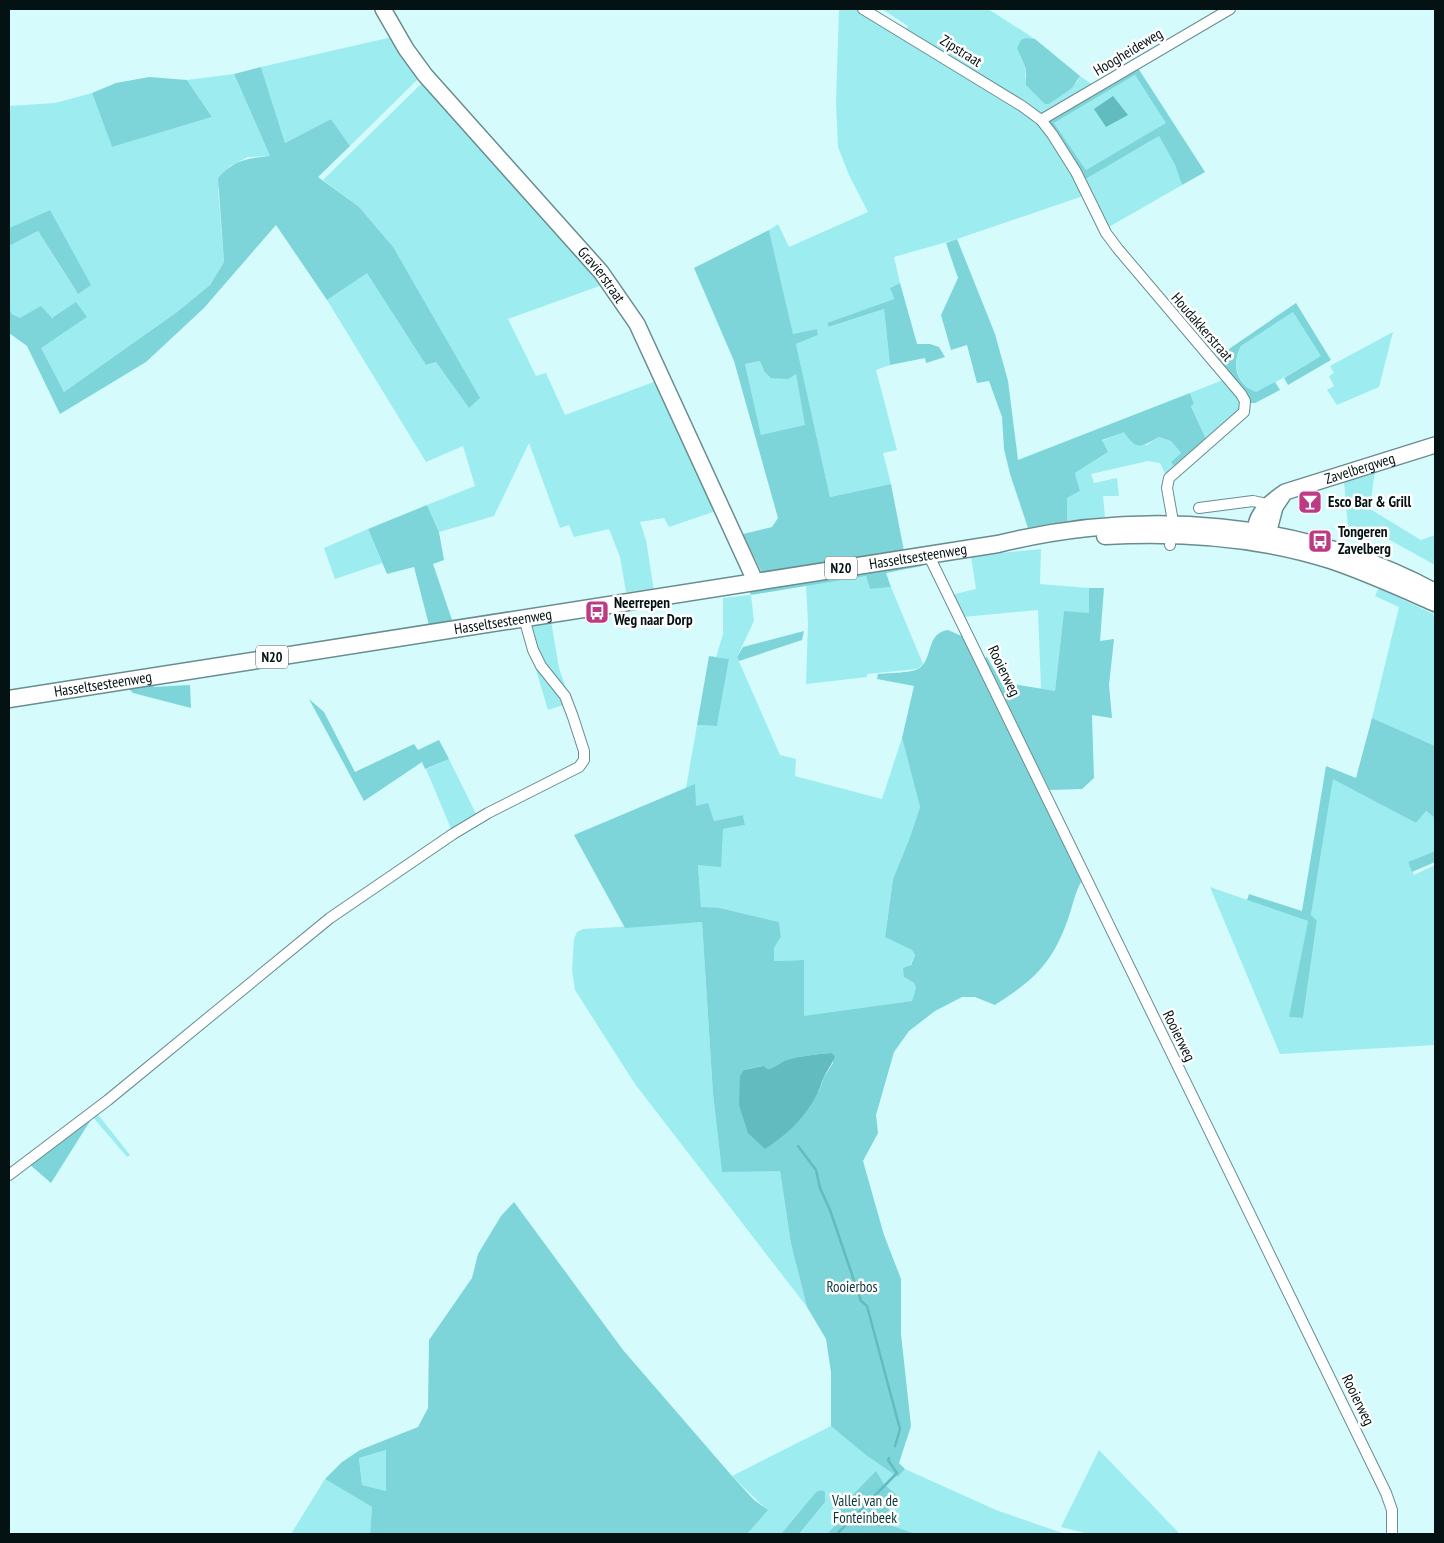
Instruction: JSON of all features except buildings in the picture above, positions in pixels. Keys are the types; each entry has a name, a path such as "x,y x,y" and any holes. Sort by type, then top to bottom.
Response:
{"main road":[{"name":"Hasseltsesteenweg","path":"9,699 998,544 1028,536 1091,527 1131,524 1171,535 1260,536 1346,553 1435,592"},
{"name":"Hasseltsesteenweg","path":"1260,536 1329,560 1435,604"}],"street":[{"name":"Gravierstraat","path":"383,9 406,49 425,75 601,272 623,301 649,348 752,574 753,582"},
{"name":"Zipstraat","path":"863,9 1022,106 1041,120"},
{"name":"Hoogheideweg","path":"1041,120 1230,9"},
{"name":"Houdakkerstraat","path":"1041,120 1076,172 1112,241 1245,401 1244,412 1169,478 1166,488 1171,535"},
{"name":"Zavelbergweg","path":"1272,505 1284,492 1435,445"},
{"path":"1200,508 1254,501 1272,505 1260,536"},
{"name":"Rooierweg","path":"928,554 1386,1493 1392,1510 1392,1534"},
{"path":"9,1175 108,1100 330,918 453,834 488,813 579,767 584,760 584,751 574,717 565,696 541,666 533,650 524,618"}],"shaded area":[{"path":"839,9 860,9 1037,122 1047,133 1086,195 957,239 894,257 900,283 890,288 894,299 828,323 830,327 884,309 890,365 876,370 897,450 883,453 891,484 830,497 796,344 818,335 817,329 793,335 769,230 778,224 789,247 868,212 849,175 838,147 836,103"},
{"path":"882,9 988,9 1035,39 1026,38 1020,56 1026,69 1025,77 1049,104 1077,82 1080,76 1093,85 1044,115 1039,114 904,32 908,26"},
{"path":"392,37 419,77 416,81 350,146 331,119 285,143 261,67"},
{"path":"234,74 270,156 248,157 230,166 218,188 224,262 210,285 177,312 64,392 40,348 87,317 20,318 12,314 9,309 9,246 38,231 77,293 50,210 9,228 9,106 55,103 92,93 112,147 212,117 187,80"},
{"path":"1135,75 1167,123 1086,170 1054,123"},
{"path":"422,83 605,284 508,319 536,376 546,373 565,415 659,380 716,511 669,527 664,518 640,522 646,540 654,591 626,592 620,557 609,529 574,537 569,525 560,528 529,443 494,516 439,532 427,505 475,486 463,446 426,462 327,300 367,272 426,365 436,362 469,408 358,206 323,180"},
{"path":"1113,96 1128,115 1106,127 1094,109"},
{"path":"1159,136 1175,165 1182,185 1107,228 1084,180"},
{"path":"1293,312 1322,356 1256,392 1244,384 1238,373 1236,360 1241,346"},
{"path":"1393,332 1379,387 1337,405 1327,390 1334,386 1329,376 1334,373 1330,366"},
{"path":"760,361 764,371 796,374 806,425 761,436 745,364"},
{"path":"1223,380 1239,400 1239,410 1206,439 1191,405 1194,404 1190,393"},
{"path":"1124,431 1131,442 1147,445 1159,437 1171,441 1181,453 1171,462 1174,466 1166,475 1160,463 1148,461 1091,474 1094,483 1117,478 1119,496 1103,496 1105,517 1067,521 1067,498 1080,491 1075,473 1108,452 1102,441"},
{"path":"1375,469 1370,509 1421,540 1435,535 1435,565 1370,529 1364,537 1348,528 1344,481"},
{"path":"368,529 382,563 335,579 324,548"},
{"path":"1041,549 1040,584 1089,588 1089,613 1064,612 1055,691 1041,689 1038,610 963,617 951,595 976,589 971,556"},
{"path":"866,576 870,589 891,587 923,664 917,669 867,674 867,677 806,684 808,623 806,584"},
{"path":"1379,588 1435,615 1435,746 1372,718 1399,607 1375,596"},
{"path":"751,595 754,621 737,657 780,755 796,759 795,776 882,799 902,738 920,807 893,879 885,936 912,950 915,955 904,977 914,983 916,988 912,1001 804,1017 803,960 774,961 774,948 781,937 779,922 720,908 701,908 698,865 723,829 745,825 743,815 714,821 696,806 686,788 697,725 717,726 729,659 716,657 723,634 723,598"},
{"path":"551,621 559,668 569,697 538,654 532,628 535,623"},
{"path":"531,653 566,704 548,710"},
{"path":"449,759 477,816 452,831 426,769"},
{"path":"1333,778 1416,823 1426,811 1435,818 1435,851 1408,862 1414,875 1435,865 1435,1045 1280,1054 1210,887 1308,921 1290,1017 1303,1018 1317,922 1311,915"},
{"path":"702,922 713,1094 722,1171 780,1171 791,1244 807,1307 635,1084 575,990 572,970 574,939 577,932 583,929"},
{"path":"831,1053 835,1056 834,1059 808,1109 789,1131 765,1149 748,1133 739,1105 740,1076 744,1070 763,1066 768,1069 786,1060 808,1055"},
{"path":"96,1112 130,1155 127,1157 91,1115"},
{"path":"831,1426 898,1477 905,1469 996,1510 1065,1534 916,1534 881,1522 898,1496 884,1484 839,1509 844,1516 827,1534 799,1534 825,1502 816,1492 781,1534 747,1534 767,1510 732,1476"},
{"path":"386,1450 386,1491 362,1485 359,1458"},
{"path":"1099,1450 1180,1534 1089,1534 1061,1527"},
{"path":"325,1479 372,1507 370,1534 291,1534"}],"green space":[{"path":"1026,38 1035,39 1080,76 1072,88 1049,104 1045,104 1026,85 1026,69 1017,48 1021,40"},
{"path":"261,67 285,143 331,119 350,146 318,177 358,206 393,247 480,398 469,408 436,362 426,365 367,273 327,300 276,225 204,308 146,362 60,414 27,346 9,333 9,309 12,314 20,318 41,306 52,318 76,302 87,317 41,348 64,392 177,312 210,285 224,262 218,178 236,163 270,156 234,74"},
{"path":"1138,68 1205,172 1182,185 1175,165 1159,136 1084,180 1045,121","holes":["1135,75 1166,123 1086,170 1054,123"]},
{"path":"149,77 187,80 212,117 112,147 92,93 116,83"},
{"path":"50,210 91,285 78,294 38,231 9,246 9,228"},
{"path":"769,230 793,334 817,329 818,335 796,344 830,497 891,484 904,551 763,575 743,534 772,527 778,518 734,361 694,268","holes":["760,361 764,371 771,378 788,379 796,374 805,425 761,435 745,364"]},
{"path":"957,239 995,334 1008,381 1018,460 1190,393 1194,404 1191,406 1206,439 1174,466 1171,462 1181,453 1171,441 1159,437 1143,445 1136,445 1124,432 1102,440 1108,452 1075,473 1080,491 1067,498 1067,521 1028,528 1010,474 1004,449 1002,417 989,381 977,383 967,345 951,350 941,315 958,278 946,243"},
{"path":"900,283 917,344 930,344 939,347 945,357 926,363 925,358 890,365 884,309 829,327 827,323 894,299 890,288"},
{"path":"1296,303 1331,360 1288,385 1284,378 1321,356 1293,312 1241,346 1236,366 1237,373 1244,384 1256,392 1275,382 1280,390 1255,403 1250,403 1213,360"},
{"path":"427,505 439,532 444,560 433,564 452,620 429,625 414,567 387,574 368,529"},
{"path":"921,562 922,566 886,573 891,587 870,589 866,576 751,595 748,588"},
{"path":"1089,588 1104,588 1100,641 1114,639 1109,685 1112,718 1092,715 1094,778 1082,789 1050,790 983,659 987,657 1001,682 1055,691 1064,611 1089,613"},
{"name":"Rooierbos","path":"948,630 966,638 1083,879 1078,888 1062,935 1048,959 1031,979 995,1005 975,997 962,997 935,1011 909,1031 894,1052 876,1115 878,1133 863,1161 884,1235 901,1279 901,1334 911,1426 899,1463 905,1469 898,1477 866,1455 831,1426 831,1372 826,1339 807,1307 791,1244 780,1171 722,1172 713,1094 702,922 625,928 574,835 695,784 696,806 708,803 714,821 743,815 745,825 723,829 721,867 698,865 701,907 720,908 779,922 781,937 774,948 774,961 804,960 804,1016 912,1001 916,988 914,983 904,977 903,968 911,965 915,955 912,950 885,937 893,879 920,807 902,738 914,686 877,679 878,674 918,669 926,660 936,636","holes":["825,1053 831,1053 833,1063 824,1077 819,1091 744,1070 762,1066 768,1069 773,1068 786,1060"]},
{"path":"804,631 802,640 739,661 737,657 743,647"},
{"path":"709,656 729,659 717,726 697,725"},
{"path":"153,681 154,687 190,685 191,708 133,693 129,689 131,685"},
{"path":"309,699 324,712 355,772 414,744 418,750 439,740 449,759 425,769 422,762 364,801"},
{"path":"1372,718 1435,746 1435,818 1426,811 1416,823 1333,779 1311,915 1317,921 1303,1018 1289,1017 1308,921 1247,900 1249,894 1302,911 1326,766 1356,778"},
{"path":"1435,851 1435,862 1412,872 1408,862"},
{"path":"92,1118 51,1183 28,1163"},
{"path":"514,1202 623,1350 732,1476 754,1500 768,1510 747,1534 370,1534 372,1507 325,1479 342,1462 360,1450 418,1427 428,1408 429,1340 472,1278 478,1254 501,1216","holes":["386,1450 386,1491 362,1485 359,1458"]},
{"name":"Vallei van de Fonteinbeek","path":"876,1471 884,1484 898,1496 881,1522 916,1534 827,1534 844,1516 839,1509"},
{"path":"822,1490 825,1492 825,1502 799,1534 781,1534 816,1492"}],"waterway":[{"path":"798,1146 816,1170 820,1188 830,1210 861,1301 867,1306 900,1429 895,1446"},
{"path":"837,1534 897,1473 888,1460 889,1458"}],"place":[{"name":"Esco Bar & Grill","path":"1310,502"},
{"name":"Tongeren Zavelberg","path":"1320,541"},
{"name":"Neerrepen Weg naar Dorp","path":"597,612"}]}
